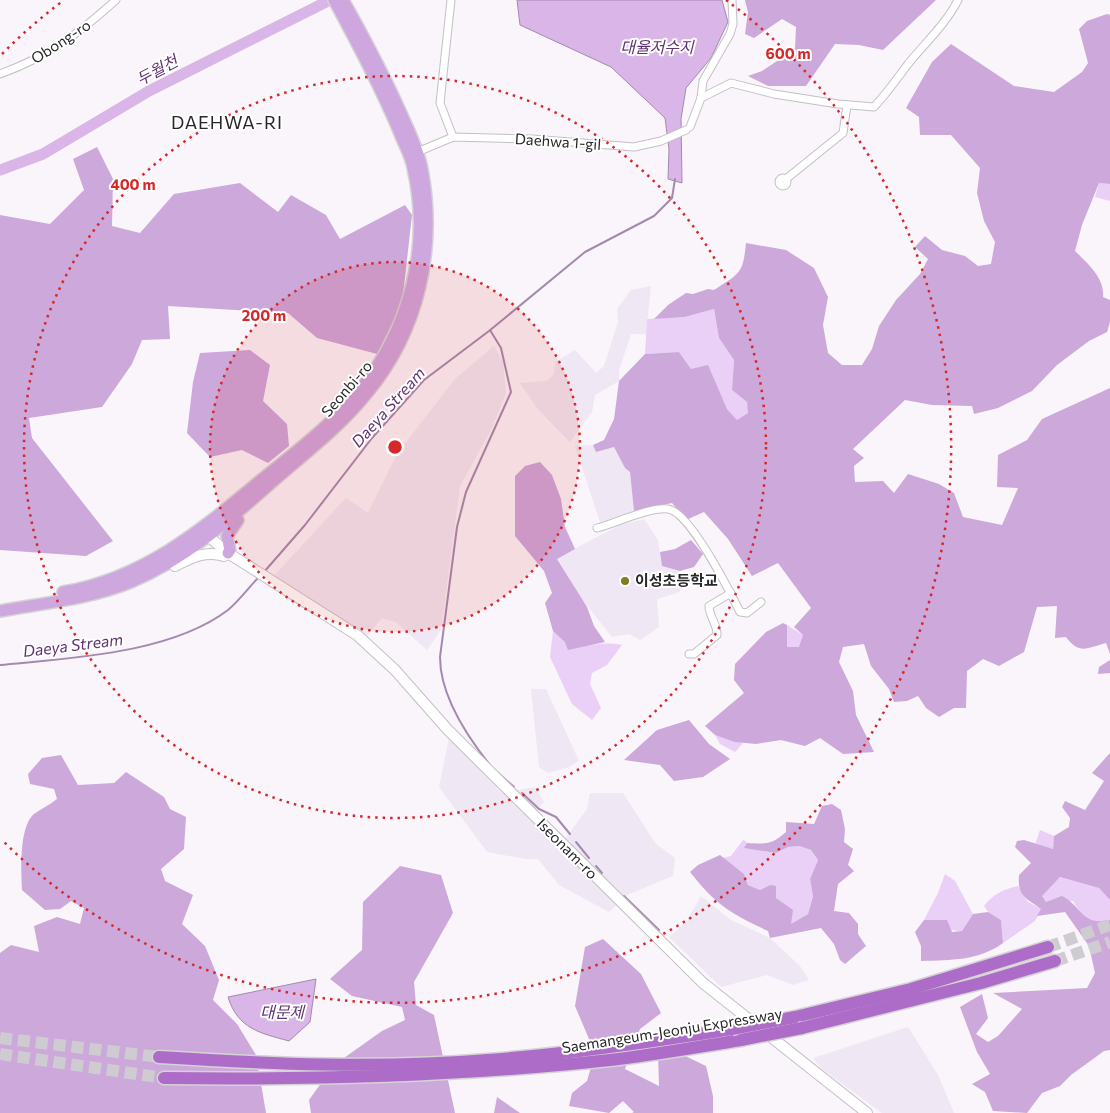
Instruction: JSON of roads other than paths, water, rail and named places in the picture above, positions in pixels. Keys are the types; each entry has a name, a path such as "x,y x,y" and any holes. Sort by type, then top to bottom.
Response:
{"highway":[{"name":"Saemangeum-Jeonju Expressway","path":"913,995 1048,947"},
{"name":"Saemangeum-Jeonju Expressway","path":"164,1078 390,1077 491,1071 612,1060 741,1040 798,1022 1055,961"},
{"name":"Saemangeum-Jeonju Expressway","path":"159,1057 238,1062 389,1065 477,1061 607,1049 732,1029 798,1022"}],"main road":[{"name":"Seonbi-ro","path":"0,603 67,592 116,579 205,534 235,516 342,420 367,393 386,368 400,343 418,295 426,260 428,223 422,168 413,154 388,82 341,4"},
{"name":"Seonbi-ro","path":"0,611 110,590 171,562 205,534 338,413 360,390 383,357 401,321 414,283 419,241 413,154"},
{"path":"228,554 230,550 227,536 238,520 235,516"},
{"path":"205,534 228,554"},
{"path":"171,562 175,566 198,555 216,553 224,556 228,554"},
{"name":"Iseonam-ro","path":"228,554 357,635 395,670 448,730 703,983 867,1113"}],"street":[{"name":"Obong-ro","path":"0,74 33,62 81,32 116,0"},
{"path":"452,0 440,103 454,136"},
{"path":"700,98 703,81 730,34 733,24 732,0"},
{"path":"700,98 730,83 774,94 874,107 889,92 906,67 951,14 958,0"},
{"name":"Daehwa 1-gil","path":"413,154 454,136 532,139 634,147 661,141 688,129 700,98"},
{"path":"786,180 843,133 847,105"},
{"path":"597,528 650,511 669,509 678,514 708,551 740,612 747,613 761,602"},
{"path":"689,654 694,654 717,635 718,630 709,612 709,606 731,594"}],"water":[{"name":"대율저수지","path":"517,0 722,0 728,22 711,58 686,88 681,119 682,183 668,179 669,149 665,118 611,67 520,25"},
{"name":"대문제","path":"316,979 310,1022 289,1041 260,1032 244,1023 232,1008 228,997"}],"waterway":[{"name":"두월천","path":"0,170 43,154 149,91 330,0"},
{"name":"Daeya Stream","path":"264,572 305,525 372,438 424,380 489,331 585,252 654,216 672,198 675,179"},
{"path":"490,330 501,348 511,392 466,492 457,527 440,657 441,672 449,700 472,741 490,765"},
{"name":"Daeya Stream","path":"0,665 88,656 149,645 178,636 204,625 228,610 259,577"},
{"path":"497,772 514,787"},
{"path":"522,793 539,809 556,817 570,834"},
{"path":"576,842 589,858"},
{"path":"596,866 602,873"},
{"path":"624,896 659,930"}],"tunnel":[{"path":"1048,947 1110,925"},
{"path":"1055,961 1110,942"},
{"path":"0,1038 159,1057"},
{"path":"0,1054 164,1078"}],"place":[{"name":"이성초등학교","path":"625,581"}],"district":[{"name":"DAEHWA-RI","path":"227,123"}]}
